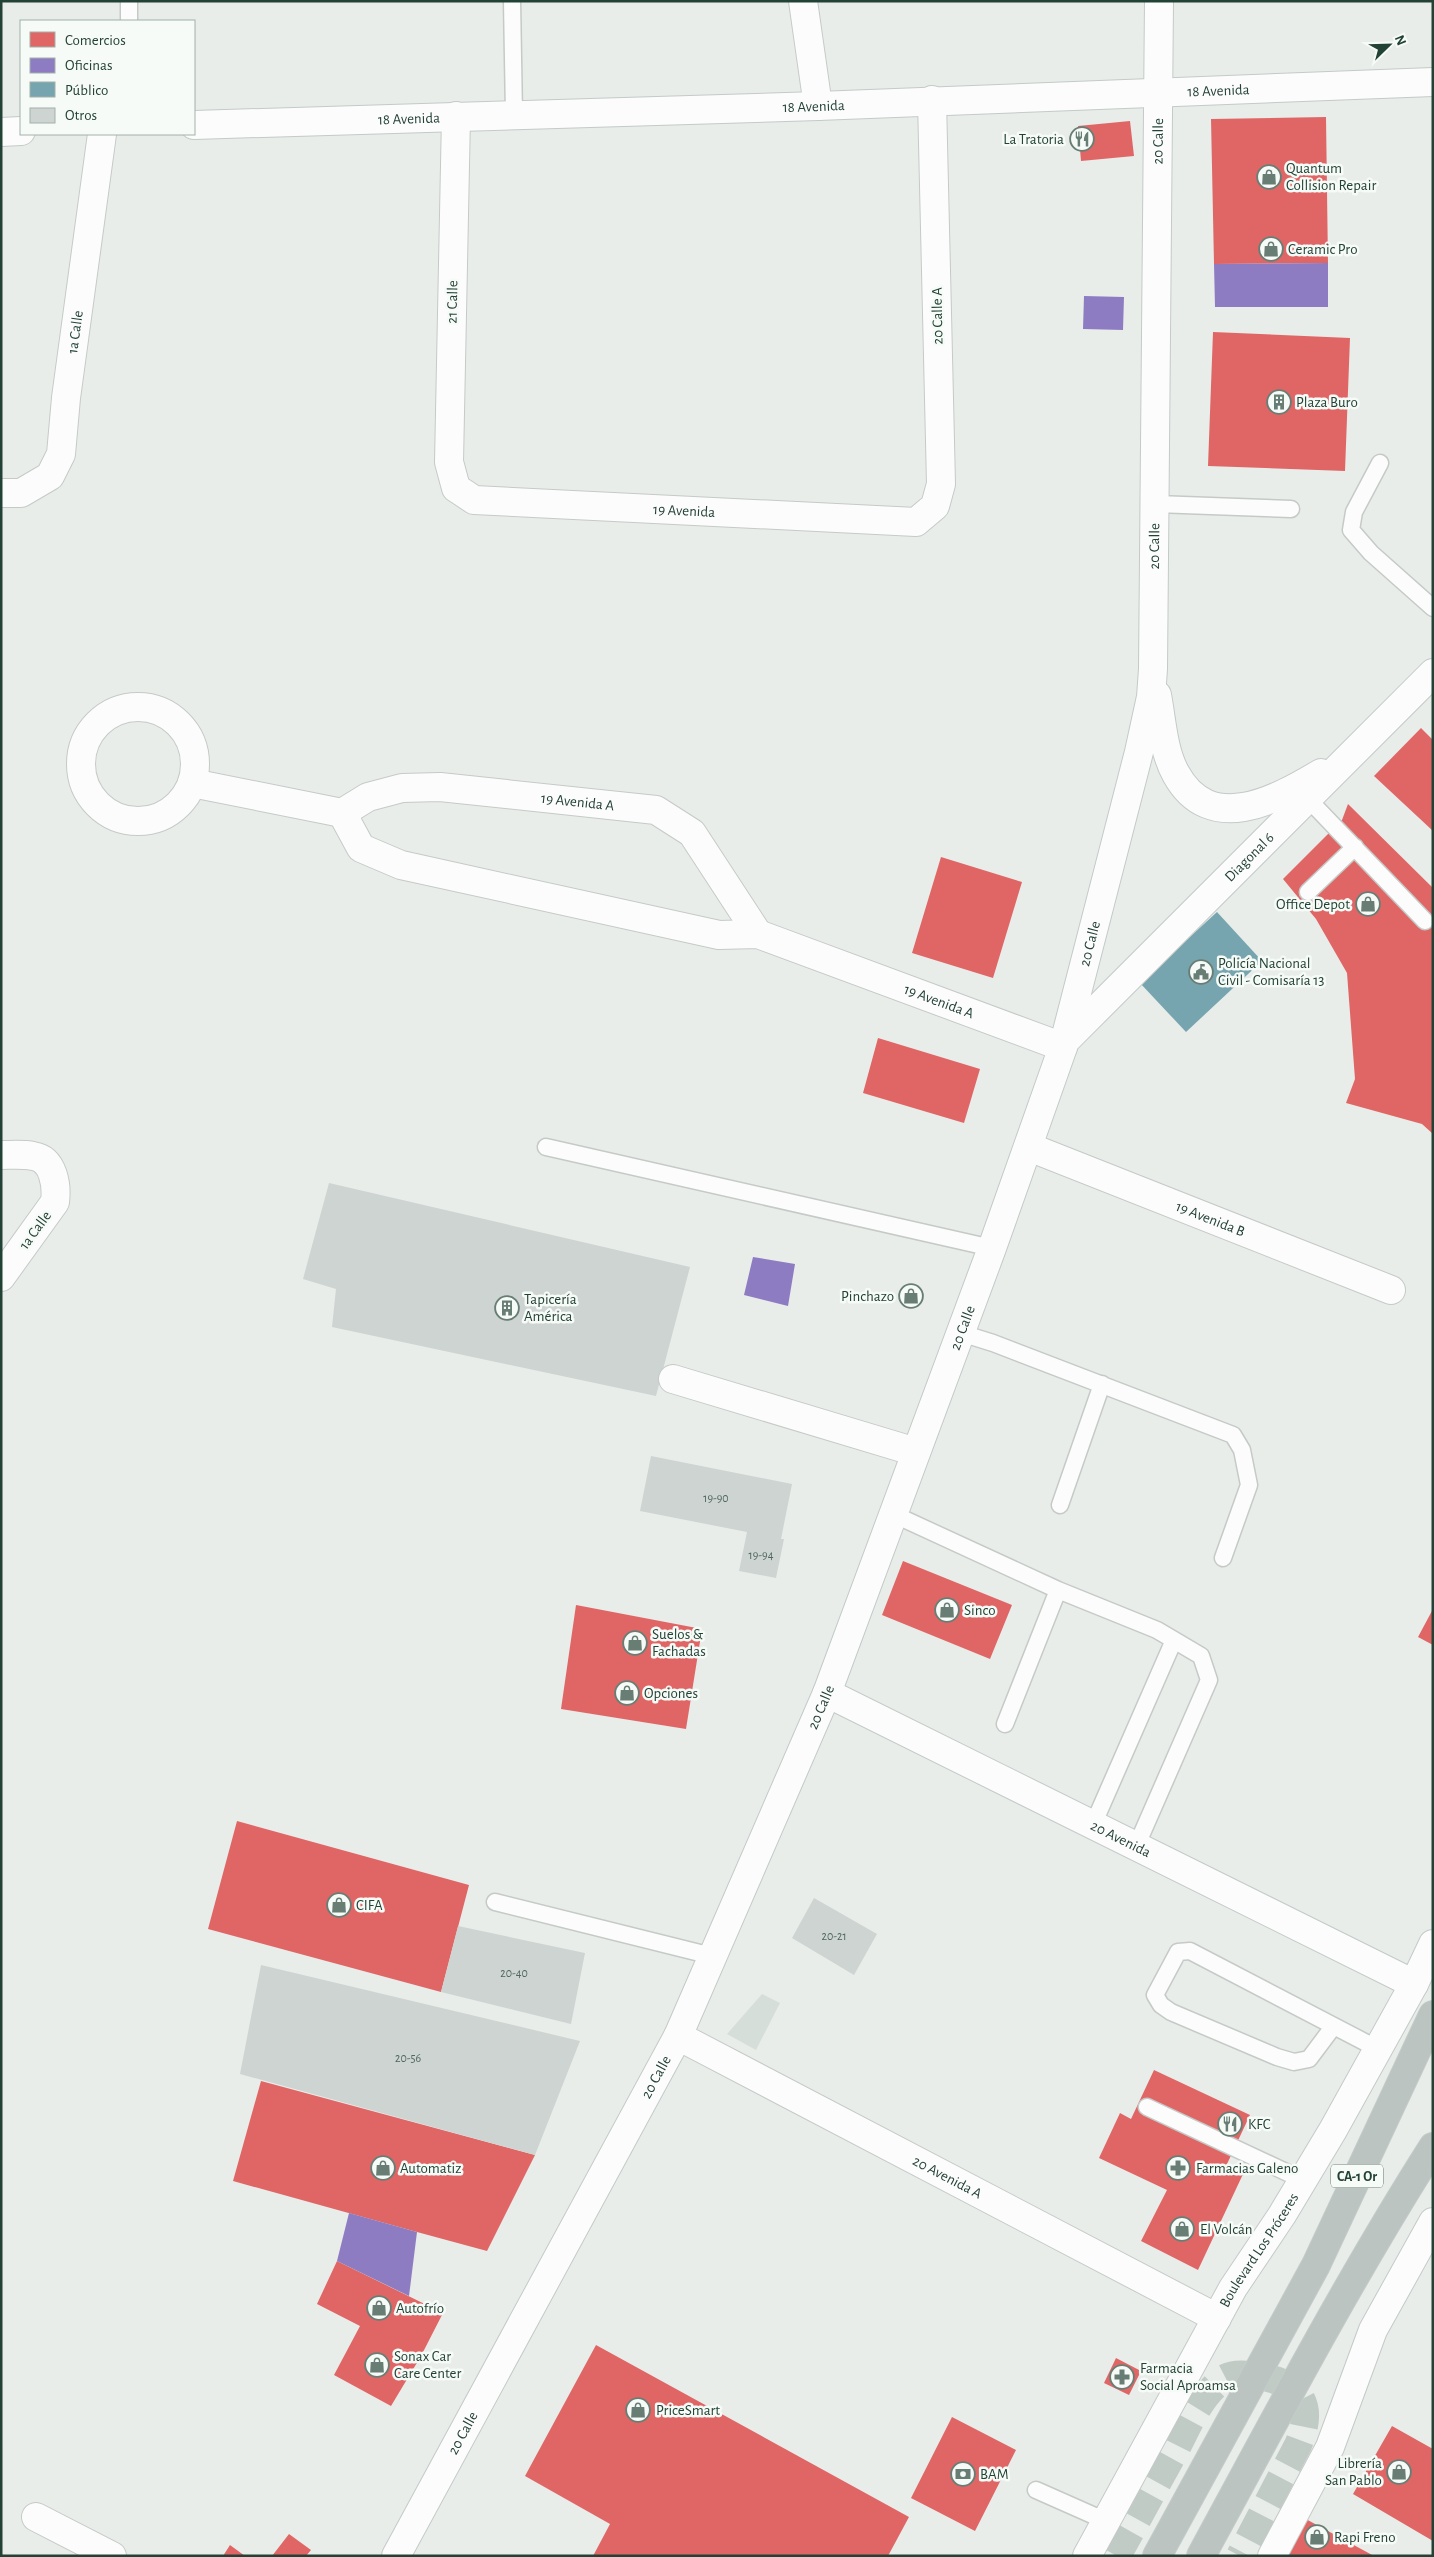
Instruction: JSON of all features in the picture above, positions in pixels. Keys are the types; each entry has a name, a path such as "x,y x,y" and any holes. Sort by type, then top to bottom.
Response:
{"highway":[{"name":"CA-1 Or","path":"1157,2556 1316,2265 1433,2015"},
{"name":"CA-1 Or","path":"1201,2556 1307,2360 1398,2201 1433,2147"}],"street":[{"path":"803,1 818,106"},
{"name":"20 Calle","path":"396,2556 678,2036 827,1693 961,1334 1064,1044 1139,752 1151,697 1156,504 1159,1"},
{"name":"18 Avenida","path":"195,125 818,106 932,100 1159,94 1433,82"},
{"name":"20 Calle A","path":"916,522 936,506 941,484 932,100"},
{"name":"21 Calle","path":"456,116 449,462 456,488"},
{"path":"1,132 20,131"},
{"name":"1a Calle","path":"1,493 21,492 50,476 61,454 66,398 102,135"},
{"name":"19 Avenida","path":"456,488 474,500 916,522"},
{"path":"1153,669 1169,758 1185,787 1210,805 1227,809 1243,808 1282,795 1325,771 1363,745"},
{"name":"Diagonal 6","path":"1064,1044 1433,673"},
{"path":"131,707 152,708 167,715 182,728 189,739 195,758 192,783 181,803 169,813 150,821 134,822 114,817 102,810 88,794 83,782 80,762 82,749 91,731 117,710 131,707"},
{"path":"192,783 342,813"},
{"name":"19 Avenida A","path":"758,934 692,833 656,810 440,787 402,788 368,797 342,813 361,848 401,865 719,935 758,934 1064,1044"},
{"name":"19 Avenida B","path":"1029,1147 1391,1290"},
{"name":"1a Calle","path":"1,1155 36,1156 43,1161 54,1176 56,1184 55,1202 1,1277"},
{"path":"673,1378 916,1452"},
{"name":"20 Avenida","path":"827,1693 1414,1984"},
{"name":"Boulevard Los Próceres","path":"1087,2556 1217,2318 1303,2180 1414,1984 1433,1944"},
{"name":"20 Avenida A","path":"678,2036 1217,2318"},
{"path":"1272,2556 1330,2447 1373,2330 1433,2222"},
{"path":"36,2517 112,2556"}],"lane":[{"path":"129,1 129,20"},
{"path":"512,1 514,115"},
{"path":"1380,463 1354,512 1351,530 1371,553 1433,608"},
{"path":"1156,504 1291,509"},
{"path":"1308,799 1425,921"},
{"path":"1308,892 1355,847"},
{"path":"546,1147 992,1248"},
{"path":"961,1334 993,1343 1232,1435 1242,1450 1249,1485 1223,1558"},
{"path":"1060,1506 1102,1384"},
{"path":"893,1514 1058,1590 1157,1630 1201,1656 1210,1680 1136,1846"},
{"path":"1005,1724 1058,1590"},
{"path":"1093,1825 1174,1640"},
{"path":"496,1902 712,1956"},
{"path":"1333,2028 1309,2059 1294,2062 1277,2057 1171,2012 1161,2005 1155,1994 1178,1952 1190,1951 1333,2028 1378,2049"},
{"path":"1148,2107 1303,2180"},
{"path":"1036,2490 1106,2521"}],"shaded area":[{"path":"762,1994 780,2003 756,2050 727,2034"}],"building: Comercios":[{"name":"Quantum Collision Repair","path":"1326,117 1328,263 1214,264 1211,119"},
{"path":"1130,121 1134,156 1081,161 1078,126"},
{"name":"Plaza Buro","path":"1213,332 1350,338 1345,471 1208,466"},
{"path":"1421,728 1433,740 1433,831 1374,776"},
{"path":"1348,804 1433,888 1433,1134 1422,1124 1346,1103 1355,1079 1347,973 1316,919 1283,879 1342,820"},
{"path":"941,857 1022,882 993,978 912,953"},
{"path":"878,1038 980,1069 964,1123 863,1093"},
{"name":"Sinco","path":"903,1561 1012,1605 990,1659 882,1615"},
{"path":"576,1605 702,1629 686,1729 561,1709"},
{"path":"1433,1609 1433,1645 1418,1637"},
{"name":"CIFA","path":"237,1821 469,1885 441,1992 208,1929"},
{"path":"1154,2070 1250,2115 1227,2164 1244,2172 1198,2270 1141,2241 1167,2190 1099,2158 1120,2113 1131,2119"},
{"name":"Automatiz","path":"261,2081 535,2155 487,2251 233,2181"},
{"path":"337,2261 443,2313 421,2356 391,2406 334,2375 360,2326 317,2304"},
{"name":"PriceSmart","path":"596,2345 909,2517 888,2556 593,2556 610,2524 525,2476"},
{"name":"Farmacia Social Aproamsa","path":"1116,2358 1141,2371 1129,2395 1104,2383"},
{"name":"BAM","path":"952,2417 1016,2450 975,2531 911,2498"},
{"name":"Librería San Pablo","path":"1392,2426 1433,2449 1433,2541 1353,2494"},
{"name":"Rapi Freno","path":"1304,2518 1374,2556 1284,2556"},
{"path":"289,2534 311,2550 306,2556 272,2556"},
{"path":"230,2545 245,2556 223,2556"}],"building: Oficinas":[{"path":"1328,263 1328,307 1215,307 1214,264"},
{"path":"1084,296 1124,297 1123,330 1083,329"},
{"path":"753,1257 795,1264 788,1306 744,1295"},
{"path":"349,2213 417,2232 409,2296 337,2261"}],"building: Público":[{"name":"Policía Nacional Civil - Comisaría 13","path":"1217,912 1262,961 1186,1032 1140,983"}],"building: Otros":[{"name":"Tapicería América","path":"329,1183 690,1267 656,1396 332,1327 336,1289 303,1279"},
{"path":"651,1456 792,1484 781,1539 784,1539 776,1578 739,1571 747,1532 640,1511"},
{"path":"814,1898 877,1934 854,1975 792,1938"},
{"path":"458,1926 585,1953 571,2024 441,1992"},
{"path":"261,1965 580,2041 535,2155 240,2074"}],"tunnel":[{"path":"1117,2556 1190,2421 1207,2394 1229,2376 1251,2375 1283,2383 1293,2389 1300,2397 1304,2406 1305,2417 1298,2445 1240,2556"}],"place":[{"name":"La Tratoria","path":"1082,139"},
{"name":"Quantum Collision Repair","path":"1269,177"},
{"name":"Ceramic Pro","path":"1271,249"},
{"name":"Plaza Buro","path":"1279,402"},
{"name":"Office Depot","path":"1368,904"},
{"name":"Policía Nacional Civil - Comisaría 13","path":"1201,972"},
{"name":"Pinchazo","path":"911,1296"},
{"name":"Tapicería América","path":"507,1308"},
{"name":"Sinco","path":"947,1610"},
{"name":"Suelos & Fachadas","path":"635,1643"},
{"name":"Opciones","path":"627,1693"},
{"name":"CIFA","path":"339,1905"},
{"name":"KFC","path":"1230,2124"},
{"name":"Automatiz","path":"383,2168"},
{"name":"Farmacias Galeno","path":"1178,2168"},
{"name":"El Volcán","path":"1182,2229"},
{"name":"Autofrío","path":"379,2308"},
{"name":"Sonax Car Care Center","path":"377,2365"},
{"name":"Farmacia Social Aproamsa","path":"1122,2377"},
{"name":"PriceSmart","path":"638,2410"},
{"name":"Librería San Pablo","path":"1399,2472"},
{"name":"BAM","path":"963,2474"},
{"name":"Rapi Freno","path":"1317,2537"}]}
